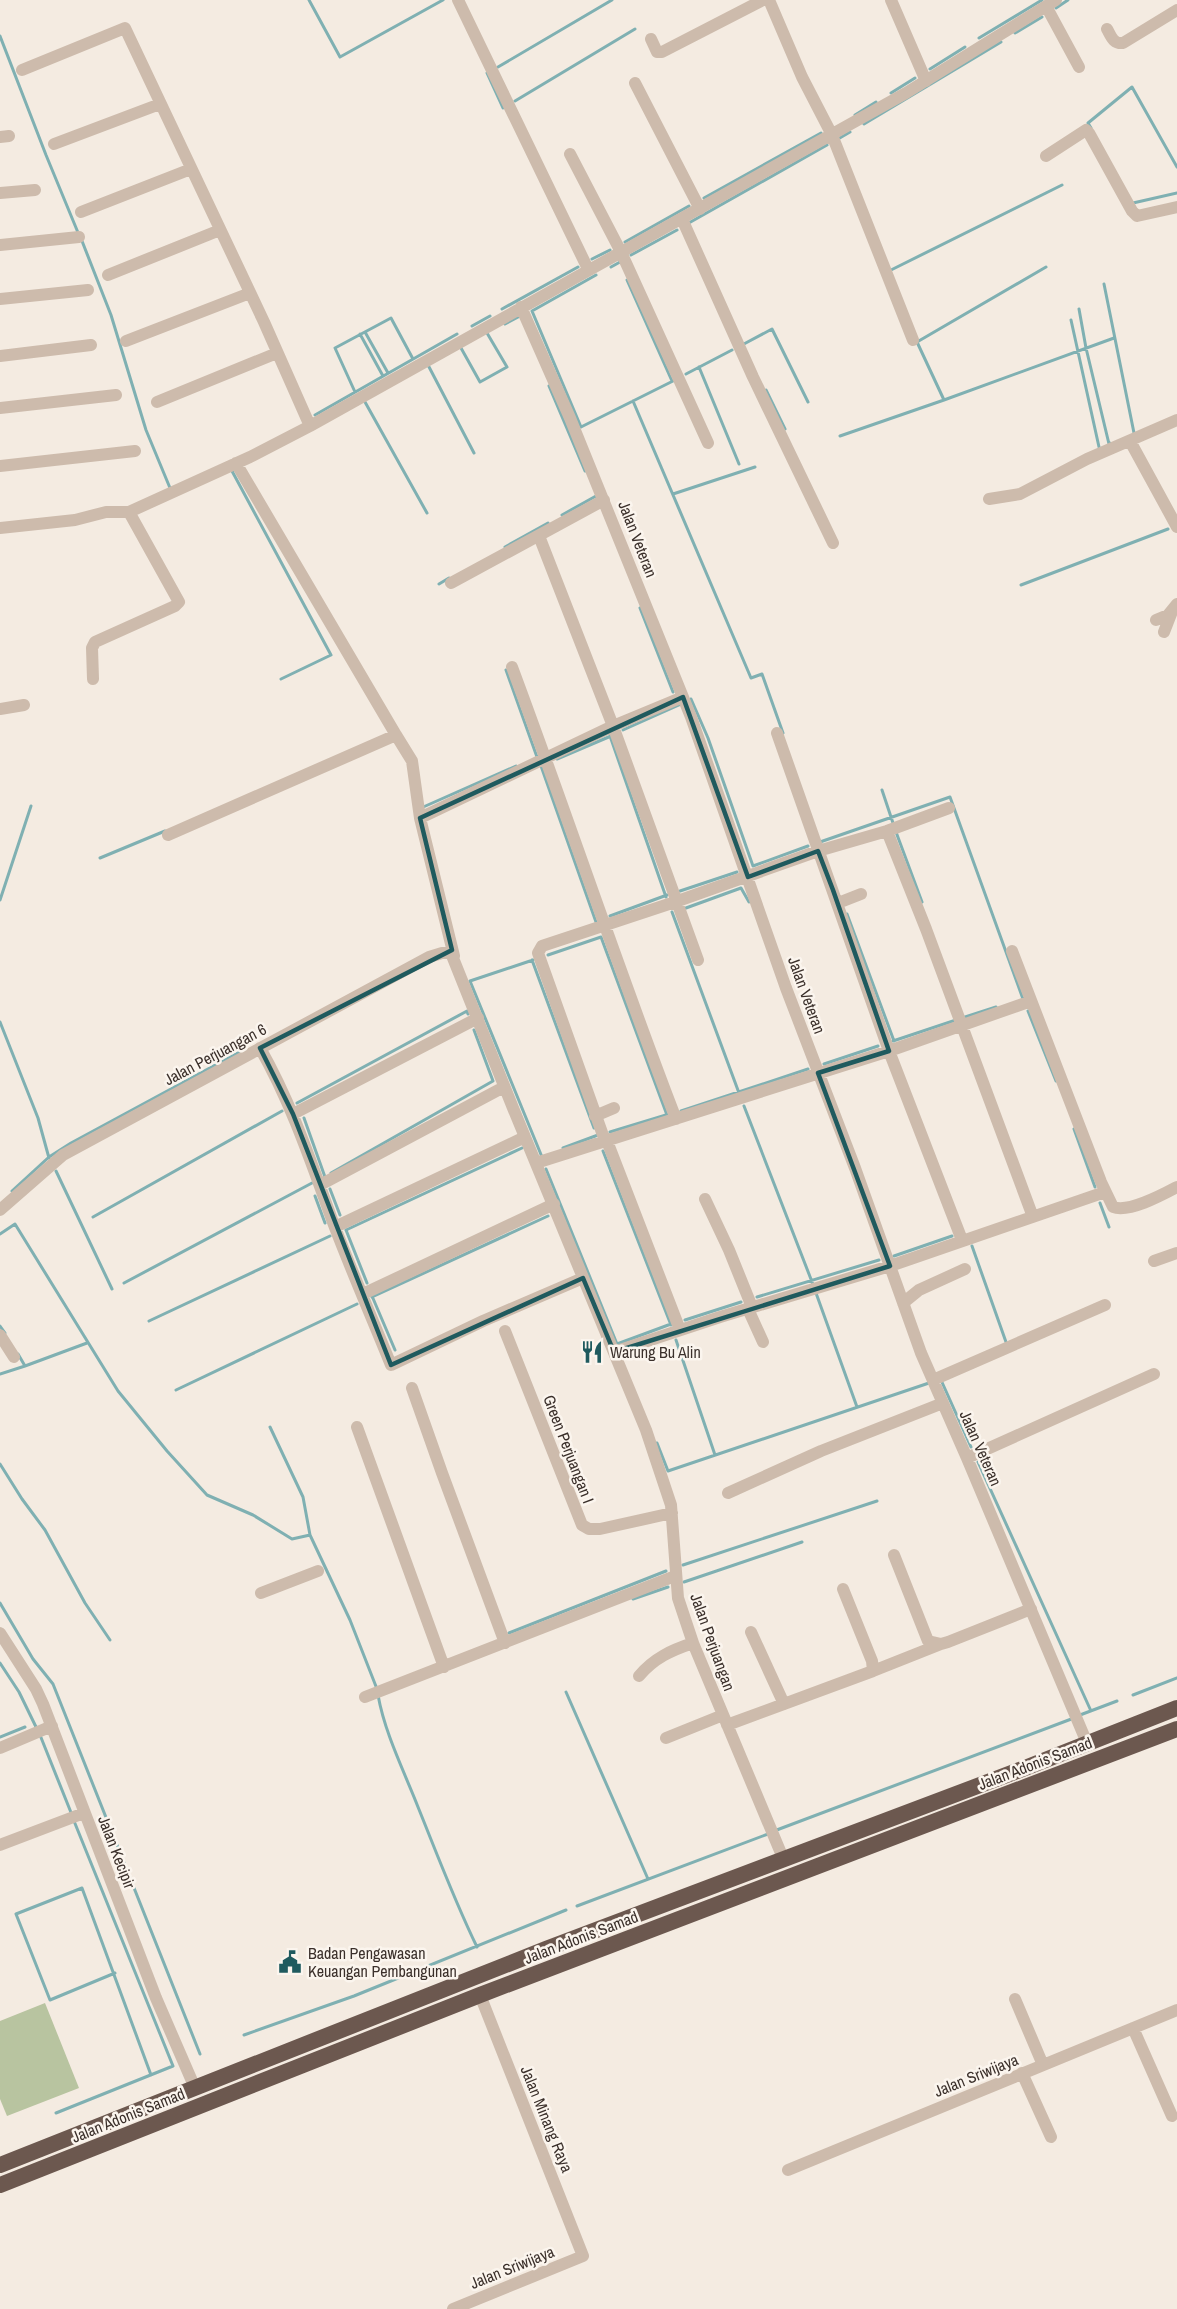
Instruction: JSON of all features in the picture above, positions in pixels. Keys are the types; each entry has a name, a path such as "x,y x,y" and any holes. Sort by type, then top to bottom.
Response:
{"highway":[{"path":"0,2165 783,1858 1028,1776 1087,1743 1177,1708"},
{"name":"Jalan Adonis Samad","path":"0,2185 1028,1776 1177,1728"},
{"path":"582,1936 589,1952"}],"street":[{"path":"458,0 588,269"},
{"path":"651,39 657,52 662,52 763,0"},
{"path":"769,0 802,77 832,135 913,340"},
{"path":"891,0 926,81"},
{"path":"0,528 75,520 106,512 129,512 236,463 310,426 832,135 926,81 1051,3 1079,67"},
{"path":"1107,29 1113,40 1123,43 1177,10"},
{"path":"22,70 125,28 310,426"},
{"path":"635,83 700,209"},
{"path":"54,144 160,104"},
{"path":"1046,156 1086,130 1137,216 1177,207"},
{"path":"570,154 621,252 708,443"},
{"path":"81,212 191,169"},
{"path":"0,193 35,190"},
{"path":"682,219 753,376 833,543"},
{"path":"108,275 220,230"},
{"path":"0,245 79,237"},
{"path":"0,299 88,290"},
{"path":"126,341 250,293"},
{"name":"Jalan Veteran","path":"521,307 604,500 683,697 818,1073 933,1380 1087,1743"},
{"path":"0,356 91,345"},
{"path":"157,402 277,353"},
{"path":"0,408 116,394"},
{"path":"989,499 1020,494 1087,459 1177,420"},
{"path":"1130,441 1177,527"},
{"path":"0,466 135,451"},
{"name":"Jalan Perjuangan","path":"236,463 412,761 420,818 451,955 646,1430 672,1513 678,1598 693,1643 783,1858"},
{"path":"451,583 604,500"},
{"path":"93,679 92,648 95,642 175,606 179,602 129,512"},
{"path":"539,536 613,726 675,902 698,960"},
{"path":"1156,620 1168,615 1175,606"},
{"path":"1164,632 1172,618 1175,606"},
{"path":"512,667 675,1119"},
{"path":"420,818 613,726 683,697"},
{"path":"0,709 24,705"},
{"path":"777,733 889,1051 962,1240"},
{"path":"168,835 396,735"},
{"path":"680,1330 595,1116 538,953 542,946 748,877 818,851 887,831 949,808"},
{"path":"887,831 926,929 1033,1217"},
{"path":"838,903 861,894"},
{"path":"1012,951 1105,1192 1113,1207 1117,1209 1149,1201 1177,1187"},
{"name":"Jalan Perjuangan 6","path":"5,1207 63,1155 429,957 451,955"},
{"path":"536,1163 889,1051 1031,1001"},
{"path":"293,1114 478,1018"},
{"path":"260,1048 278,1079 293,1114 335,1227 391,1365 483,1321 583,1278"},
{"path":"320,1185 504,1087"},
{"path":"595,1116 614,1108"},
{"path":"335,1227 525,1137"},
{"path":"614,1352 890,1266 1105,1192"},
{"path":"705,1198 729,1250 763,1342"},
{"path":"363,1294 554,1204"},
{"path":"1154,1261 1177,1253"},
{"path":"903,1303 919,1290 965,1269"},
{"path":"933,1380 1105,1305"},
{"name":"Green Perjuangan I","path":"505,1331 582,1525 589,1529 600,1529 672,1513"},
{"path":"0,1335 14,1357"},
{"path":"967,1458 1154,1374"},
{"path":"412,1388 505,1643"},
{"path":"728,1493 821,1451 943,1403"},
{"path":"357,1427 444,1667"},
{"path":"894,1555 928,1641 940,1644"},
{"path":"261,1593 318,1570"},
{"path":"364,1697 675,1576"},
{"path":"843,1589 872,1661 873,1671"},
{"path":"666,1738 784,1704 1031,1609"},
{"path":"752,1632 784,1704"},
{"name":"Jalan Kecipir","path":"0,1633 36,1689 42,1730 80,1814 195,2088"},
{"path":"639,1676 650,1663 675,1649 693,1643"},
{"path":"0,1748 42,1730"},
{"path":"0,1845 80,1814"},
{"name":"Jalan Minang Raya","path":"480,1995 584,2256"},
{"path":"1015,1999 1043,2065"},
{"name":"Jalan Sriwijaya","path":"788,2170 1177,2010"},
{"path":"1133,2028 1172,2116"},
{"path":"1022,2073 1051,2137"},
{"name":"Jalan Sriwijaya","path":"453,2309 584,2256"}],"highlighted area":[{"path":"683,697 748,877 818,851 833,890 889,1051 818,1073 890,1266 614,1352 583,1278 391,1365 293,1114 260,1048 452,950 420,818"}],"green space":[{"path":"45,2003 79,2088 7,2116 0,2099 0,2021"}],"waterway":[{"path":"309,0 340,57 443,0"},
{"path":"498,67 612,0"},
{"path":"979,38 1042,0"},
{"path":"1056,8 1068,0"},
{"path":"1015,33 1042,17"},
{"path":"515,101 635,29"},
{"path":"0,36 79,235"},
{"path":"864,124 1001,42"},
{"path":"930,69 965,47"},
{"path":"487,73 503,108"},
{"path":"891,93 915,78"},
{"path":"1091,128 1088,123 1132,87 1177,167"},
{"path":"855,115 876,102"},
{"path":"838,139 850,132"},
{"path":"704,198 821,133"},
{"path":"687,224 827,145"},
{"path":"891,270 1062,185"},
{"path":"1133,203 1177,193"},
{"path":"625,242 689,206"},
{"path":"631,255 677,230"},
{"path":"82,241 111,315 146,430 170,488"},
{"path":"592,259 610,250"},
{"path":"611,267 620,262"},
{"path":"502,309 578,267"},
{"path":"1046,267 917,342 944,400 1114,338"},
{"path":"596,275 532,311 581,427 673,381"},
{"path":"627,280 672,381"},
{"path":"1104,284 1134,433"},
{"path":"1079,309 1086,348 1110,443"},
{"path":"472,326 490,316"},
{"path":"505,324 520,316"},
{"path":"355,392 335,348 391,318 413,359"},
{"path":"1071,320 1099,447"},
{"path":"742,345 772,329 808,402"},
{"path":"365,332 388,373"},
{"path":"461,348 480,382 507,367 487,333"},
{"path":"360,334 383,376"},
{"path":"315,415 457,334"},
{"path":"686,374 732,350"},
{"path":"428,365 474,453"},
{"path":"699,367 739,464"},
{"path":"549,386 585,471"},
{"path":"766,390 785,429"},
{"path":"840,436 944,400"},
{"path":"633,401 751,678 762,674 783,733"},
{"path":"365,402 427,513"},
{"path":"673,494 755,467"},
{"path":"234,470 232,471 331,655 281,679"},
{"path":"562,515 596,496"},
{"path":"505,547 548,523"},
{"path":"1021,585 1168,529"},
{"path":"439,584 449,578"},
{"path":"640,608 673,692"},
{"path":"506,670 537,757"},
{"path":"691,699 708,738 753,866"},
{"path":"623,730 679,705"},
{"path":"610,736 666,897"},
{"path":"557,759 611,736"},
{"path":"421,808 516,766"},
{"path":"541,766 596,922"},
{"path":"882,790 894,826"},
{"path":"820,842 950,797 1023,999"},
{"path":"0,900 31,806"},
{"path":"100,858 165,831"},
{"path":"896,832 922,902"},
{"path":"753,866 808,846"},
{"path":"680,891 737,872"},
{"path":"686,908 741,888 749,902"},
{"path":"610,916 667,895"},
{"path":"672,912 739,1093"},
{"path":"847,914 894,1041"},
{"path":"601,937 667,1115"},
{"path":"548,955 601,937"},
{"path":"532,960 594,1128"},
{"path":"533,960 470,981 542,1157"},
{"path":"962,1018 996,1007"},
{"path":"297,1103 467,1011 468,1014"},
{"path":"1028,1011 1056,1081"},
{"path":"893,1041 956,1020"},
{"path":"0,1022 38,1118 49,1158"},
{"path":"331,1173 493,1081 474,1030"},
{"path":"824,1064 878,1046"},
{"path":"12,1191 49,1157 71,1143 243,1050"},
{"path":"681,1111 808,1069"},
{"path":"744,1106 814,1287"},
{"path":"93,1217 282,1111"},
{"path":"610,1132 666,1115"},
{"path":"304,1118 325,1177"},
{"path":"1074,1129 1095,1187"},
{"path":"563,1148 598,1135"},
{"path":"346,1230 522,1148"},
{"path":"603,1151 671,1325"},
{"path":"546,1169 617,1344"},
{"path":"56,1171 112,1289"},
{"path":"124,1283 312,1183"},
{"path":"330,1189 340,1215"},
{"path":"315,1196 325,1223"},
{"path":"1100,1203 1109,1227"},
{"path":"372,1297 548,1216"},
{"path":"0,1234 15,1224 118,1391 207,1495 253,1515 292,1539 310,1535 350,1620 377,1689"},
{"path":"346,1230 367,1283"},
{"path":"149,1321 330,1236"},
{"path":"894,1256 952,1236"},
{"path":"972,1246 1006,1342"},
{"path":"757,1297 879,1260"},
{"path":"816,1293 857,1407"},
{"path":"372,1296 395,1350"},
{"path":"685,1320 741,1302"},
{"path":"176,1390 357,1304"},
{"path":"617,1344 671,1324"},
{"path":"0,1326 5,1333"},
{"path":"676,1340 715,1455"},
{"path":"25,1366 87,1343"},
{"path":"0,1374 25,1366 18,1354"},
{"path":"941,1380 971,1447"},
{"path":"657,1443 668,1471 929,1383"},
{"path":"270,1427 303,1497 310,1535"},
{"path":"978,1462 1091,1711"},
{"path":"0,1464 45,1530 85,1603 110,1640"},
{"path":"683,1565 877,1501"},
{"path":"684,1582 802,1542"},
{"path":"509,1633 666,1571"},
{"path":"633,1599 668,1587"},
{"path":"0,1603 33,1659 53,1684 200,2054"},
{"path":"0,1663 19,1692 37,1729"},
{"path":"1133,1695 1177,1678"},
{"path":"566,1692 648,1879"},
{"path":"378,1695 395,1752 477,1947"},
{"path":"1080,1715 1117,1701"},
{"path":"774,1831 1074,1718"},
{"path":"0,1737 25,1727"},
{"path":"40,1735 72,1815"},
{"path":"56,2113 173,2066 74,1821"},
{"path":"577,1906 768,1834"},
{"path":"115,1973 50,2000 16,1914 82,1888 151,2075"},
{"path":"244,2035 354,1996 566,1910"}],"place":[{"name":"Warung Bu Alin","path":"592,1352"},
{"name":"Badan Pengawasan Keuangan Pembangunan","path":"290,1962"}]}
